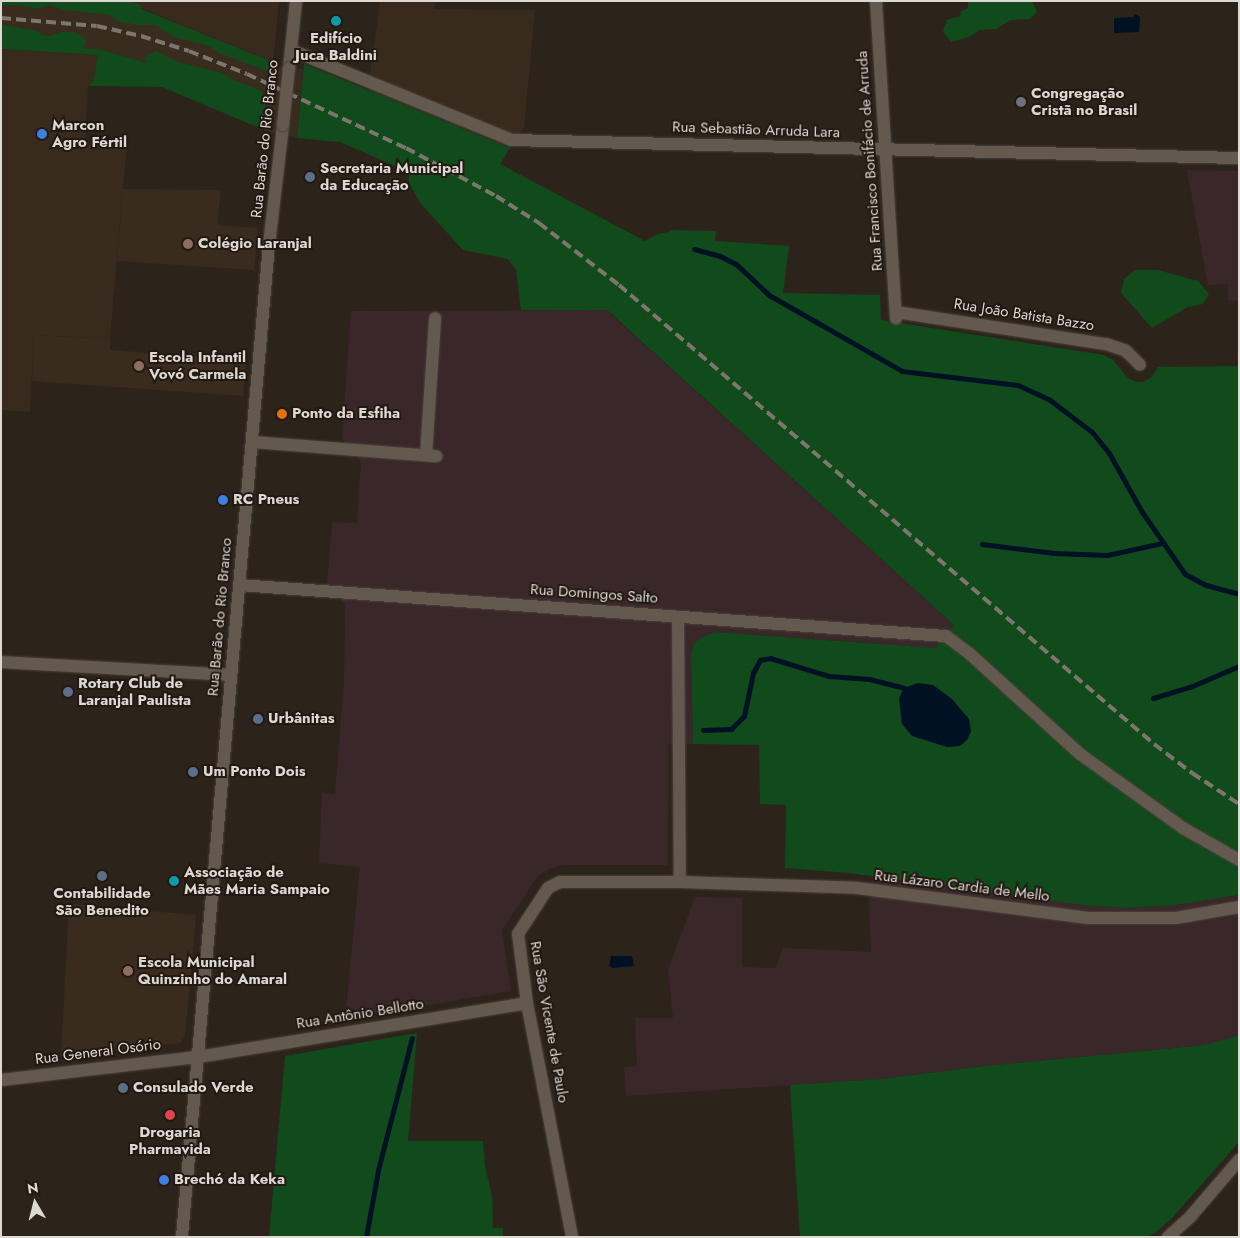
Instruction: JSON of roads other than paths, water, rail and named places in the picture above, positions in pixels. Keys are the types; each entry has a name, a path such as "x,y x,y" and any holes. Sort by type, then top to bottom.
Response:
{"street":[{"name":"Rua Barão do Rio Branco","path":"182,1237 270,245 296,1"},
{"name":"Rua Francisco Bonifácio de Arruda","path":"876,1 896,315"},
{"name":"Rua Sebastião Arruda Lara","path":"291,50 511,140 1239,158"},
{"name":"Rua João Batista Bazzo","path":"896,315 1106,344 1125,350 1140,365"},
{"path":"252,442 431,455 435,318"},
{"name":"Rua Domingos Salto","path":"239,585 946,636 970,654 1080,754 1168,818 1239,860"},
{"path":"678,616 680,882"},
{"path":"1,662 231,675"},
{"name":"Rua São Vicente de Paulo","path":"572,1237 527,1003 518,934 548,888 560,882 680,882"},
{"name":"Rua Lázaro Cardia de Mello","path":"680,882 857,888 1088,918 1176,918 1239,907"},
{"name":"Rua Antônio Bellotto","path":"198,1057 527,1003"},
{"name":"Rua General Osório","path":"1,1080 198,1057"},
{"path":"1168,1237 1191,1216 1239,1160"}],"water":[{"path":"1135,14 1140,17 1139,32 1114,33 1114,18 1133,17"},
{"path":"918,683 933,685 952,699 969,719 971,731 967,740 960,746 947,747 912,736 902,724 899,698 904,688"},
{"path":"611,956 632,956 634,966 612,968 609,966"}],"waterway":[{"path":"694,249 720,256 736,264 769,295 902,371 1018,385 1050,400 1092,432 1109,453 1142,512 1185,574 1206,585 1239,594"},
{"path":"982,544 1054,553 1107,555 1162,543"},
{"path":"703,730 731,729 744,716 753,673 760,660 770,658 829,676 869,679 904,688"},
{"path":"1153,698 1190,687 1239,666"},
{"path":"366,1237 378,1170 412,1038"}],"railway":[{"path":"1,18 97,26 141,36 189,51 247,74 406,148 496,196 539,223 619,285 1154,744 1192,773 1239,804"}],"place":[{"name":"Edifício Juca Baldini","path":"336,21"},
{"name":"Congregação Cristã no Brasil","path":"1021,102"},
{"name":"Marcon Agro Fértil","path":"42,134"},
{"name":"Secretaria Municipal da Educação","path":"310,177"},
{"name":"Colégio Laranjal","path":"188,244"},
{"name":"Escola Infantil Vovó Carmela","path":"139,366"},
{"name":"Ponto da Esfiha","path":"282,414"},
{"name":"RC Pneus","path":"223,500"},
{"name":"Rotary Club de Laranjal Paulista","path":"68,692"},
{"name":"Urbânitas","path":"258,719"},
{"name":"Um Ponto Dois","path":"193,772"},
{"name":"Contabilidade São Benedito","path":"102,876"},
{"name":"Associação de Mães Maria Sampaio","path":"174,881"},
{"name":"Escola Municipal Quinzinho do Amaral","path":"128,971"},
{"name":"Consulado Verde","path":"123,1088"},
{"name":"Drogaria Pharmavida","path":"170,1115"},
{"name":"Brechó da Keka","path":"164,1180"}]}
